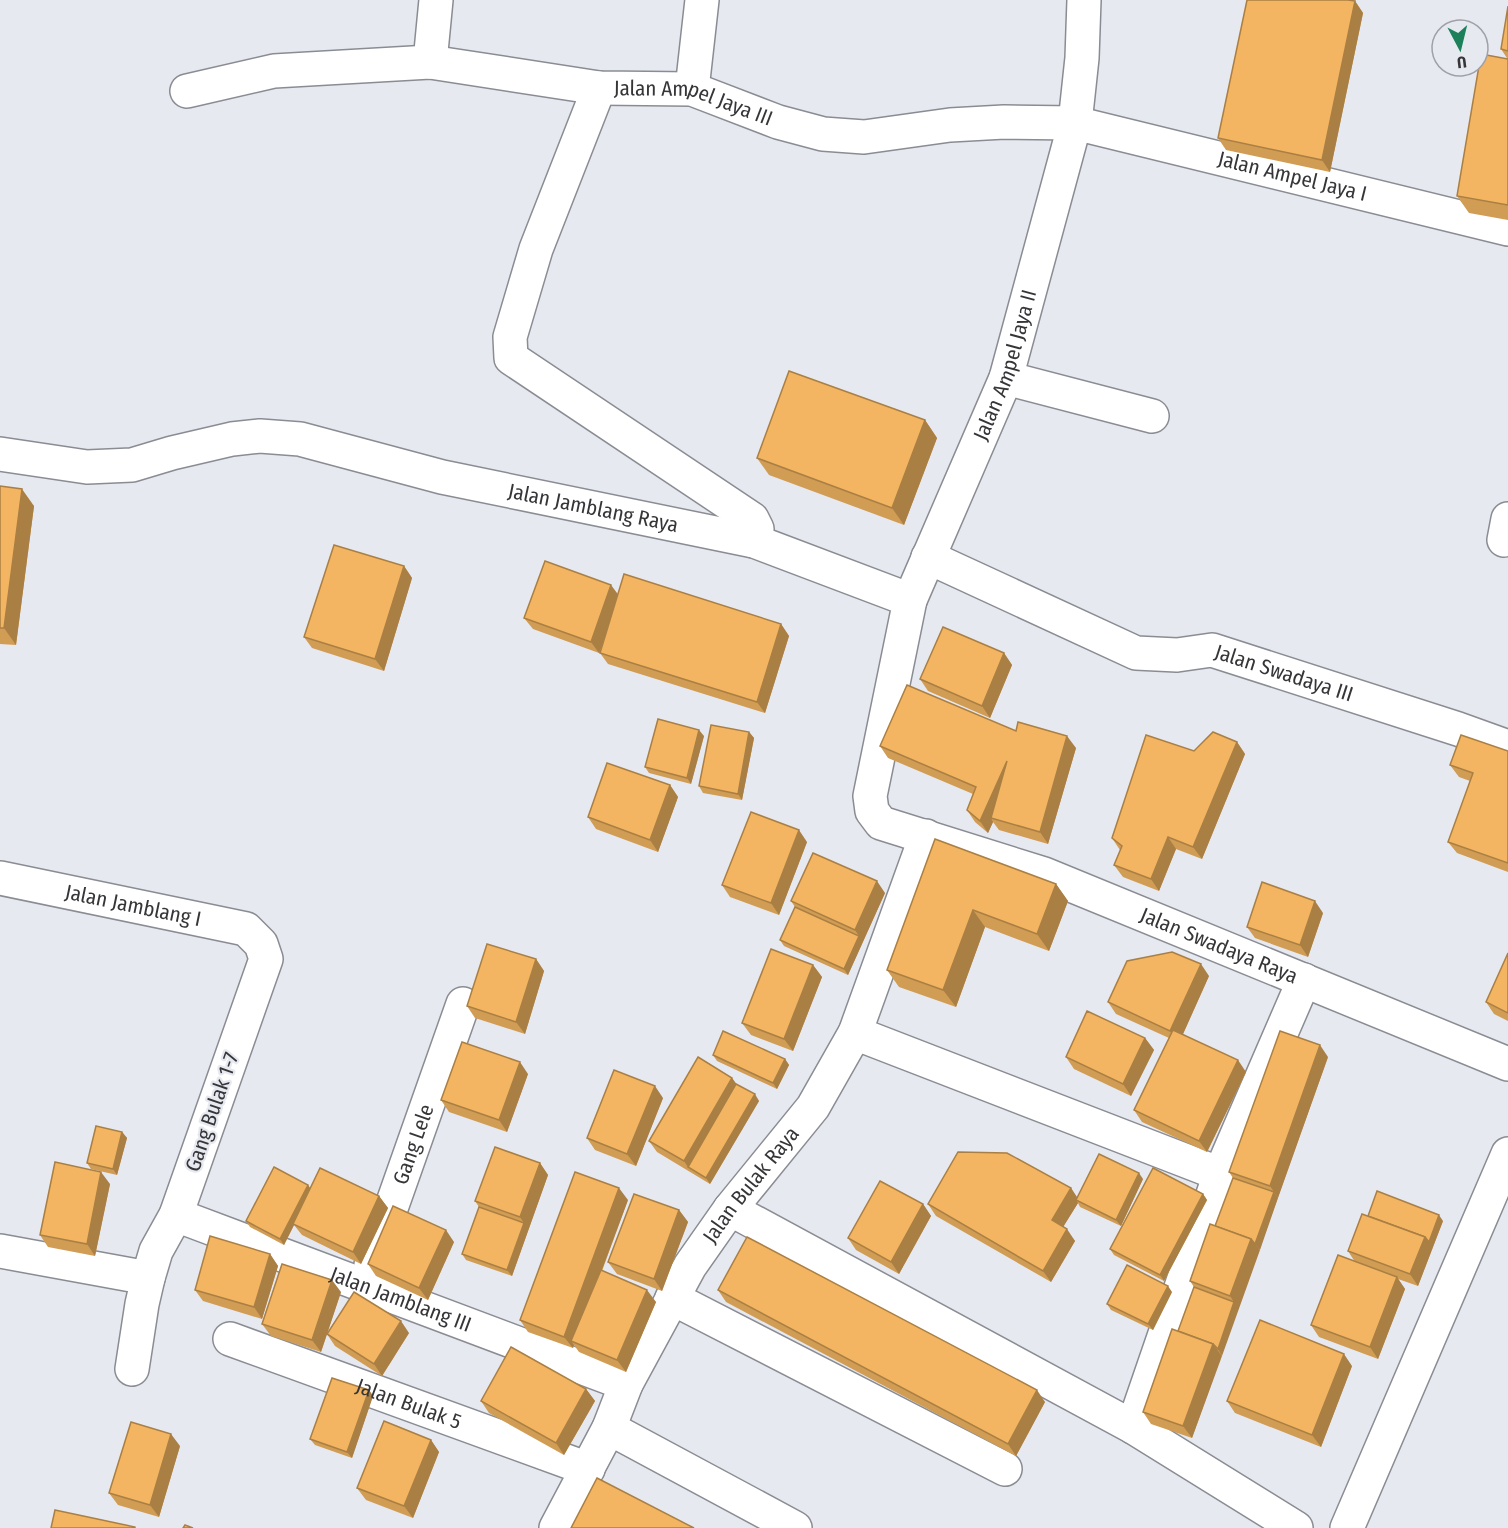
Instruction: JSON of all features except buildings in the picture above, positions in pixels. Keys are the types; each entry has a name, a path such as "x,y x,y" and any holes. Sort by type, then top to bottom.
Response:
{"street":[{"path":"430,62 436,0"},
{"path":"692,89 702,0"},
{"path":"1075,123 1082,58 1084,0"},
{"name":"Jalan Ampel Jaya III","path":"187,91 274,71 430,62 599,88 692,89 778,122 823,134 864,137 961,124 1075,123"},
{"path":"599,88 536,249 510,337 511,358 752,519 757,529 754,541"},
{"name":"Jalan Ampel Jaya I","path":"1075,123 1508,229"},
{"name":"Jalan Ampel Jaya II","path":"909,600 1006,378 1075,123"},
{"path":"1006,378 1152,416"},
{"name":"Jalan Jamblang Raya","path":"0,454 87,467 132,465 232,439 260,436 300,439 442,477 754,541 909,600"},
{"name":"Jalan Swadaya III","path":"927,557 1136,653 1177,655 1212,650 1508,747"},
{"path":"909,600 870,796 872,811 881,823 926,836"},
{"name":"Jalan Swadaya Raya","path":"926,836 1044,874 1508,1064"},
{"name":"Jalan Bulak Raya","path":"556,1528 609,1428 626,1384 690,1266 730,1209 813,1107 855,1033 926,836"},
{"name":"Jalan Jamblang I","path":"0,878 246,929 261,944"},
{"name":"Gang Bulak 1-7","path":"132,1369 142,1304 156,1251 176,1215 266,959 261,944"},
{"path":"1133,1427 1220,1174 1304,980"},
{"name":"Gang Lele","path":"364,1286 463,1004"},
{"path":"855,1033 1220,1174"},
{"path":"1347,1528 1508,1154"},
{"path":"730,1209 1133,1427 1296,1528"},
{"name":"Jalan Jamblang III","path":"176,1215 626,1384"},
{"path":"0,1251 148,1278"},
{"path":"672,1299 1005,1469"},
{"name":"Jalan Bulak 5","path":"230,1339 588,1469"},
{"path":"609,1428 795,1528"}]}
